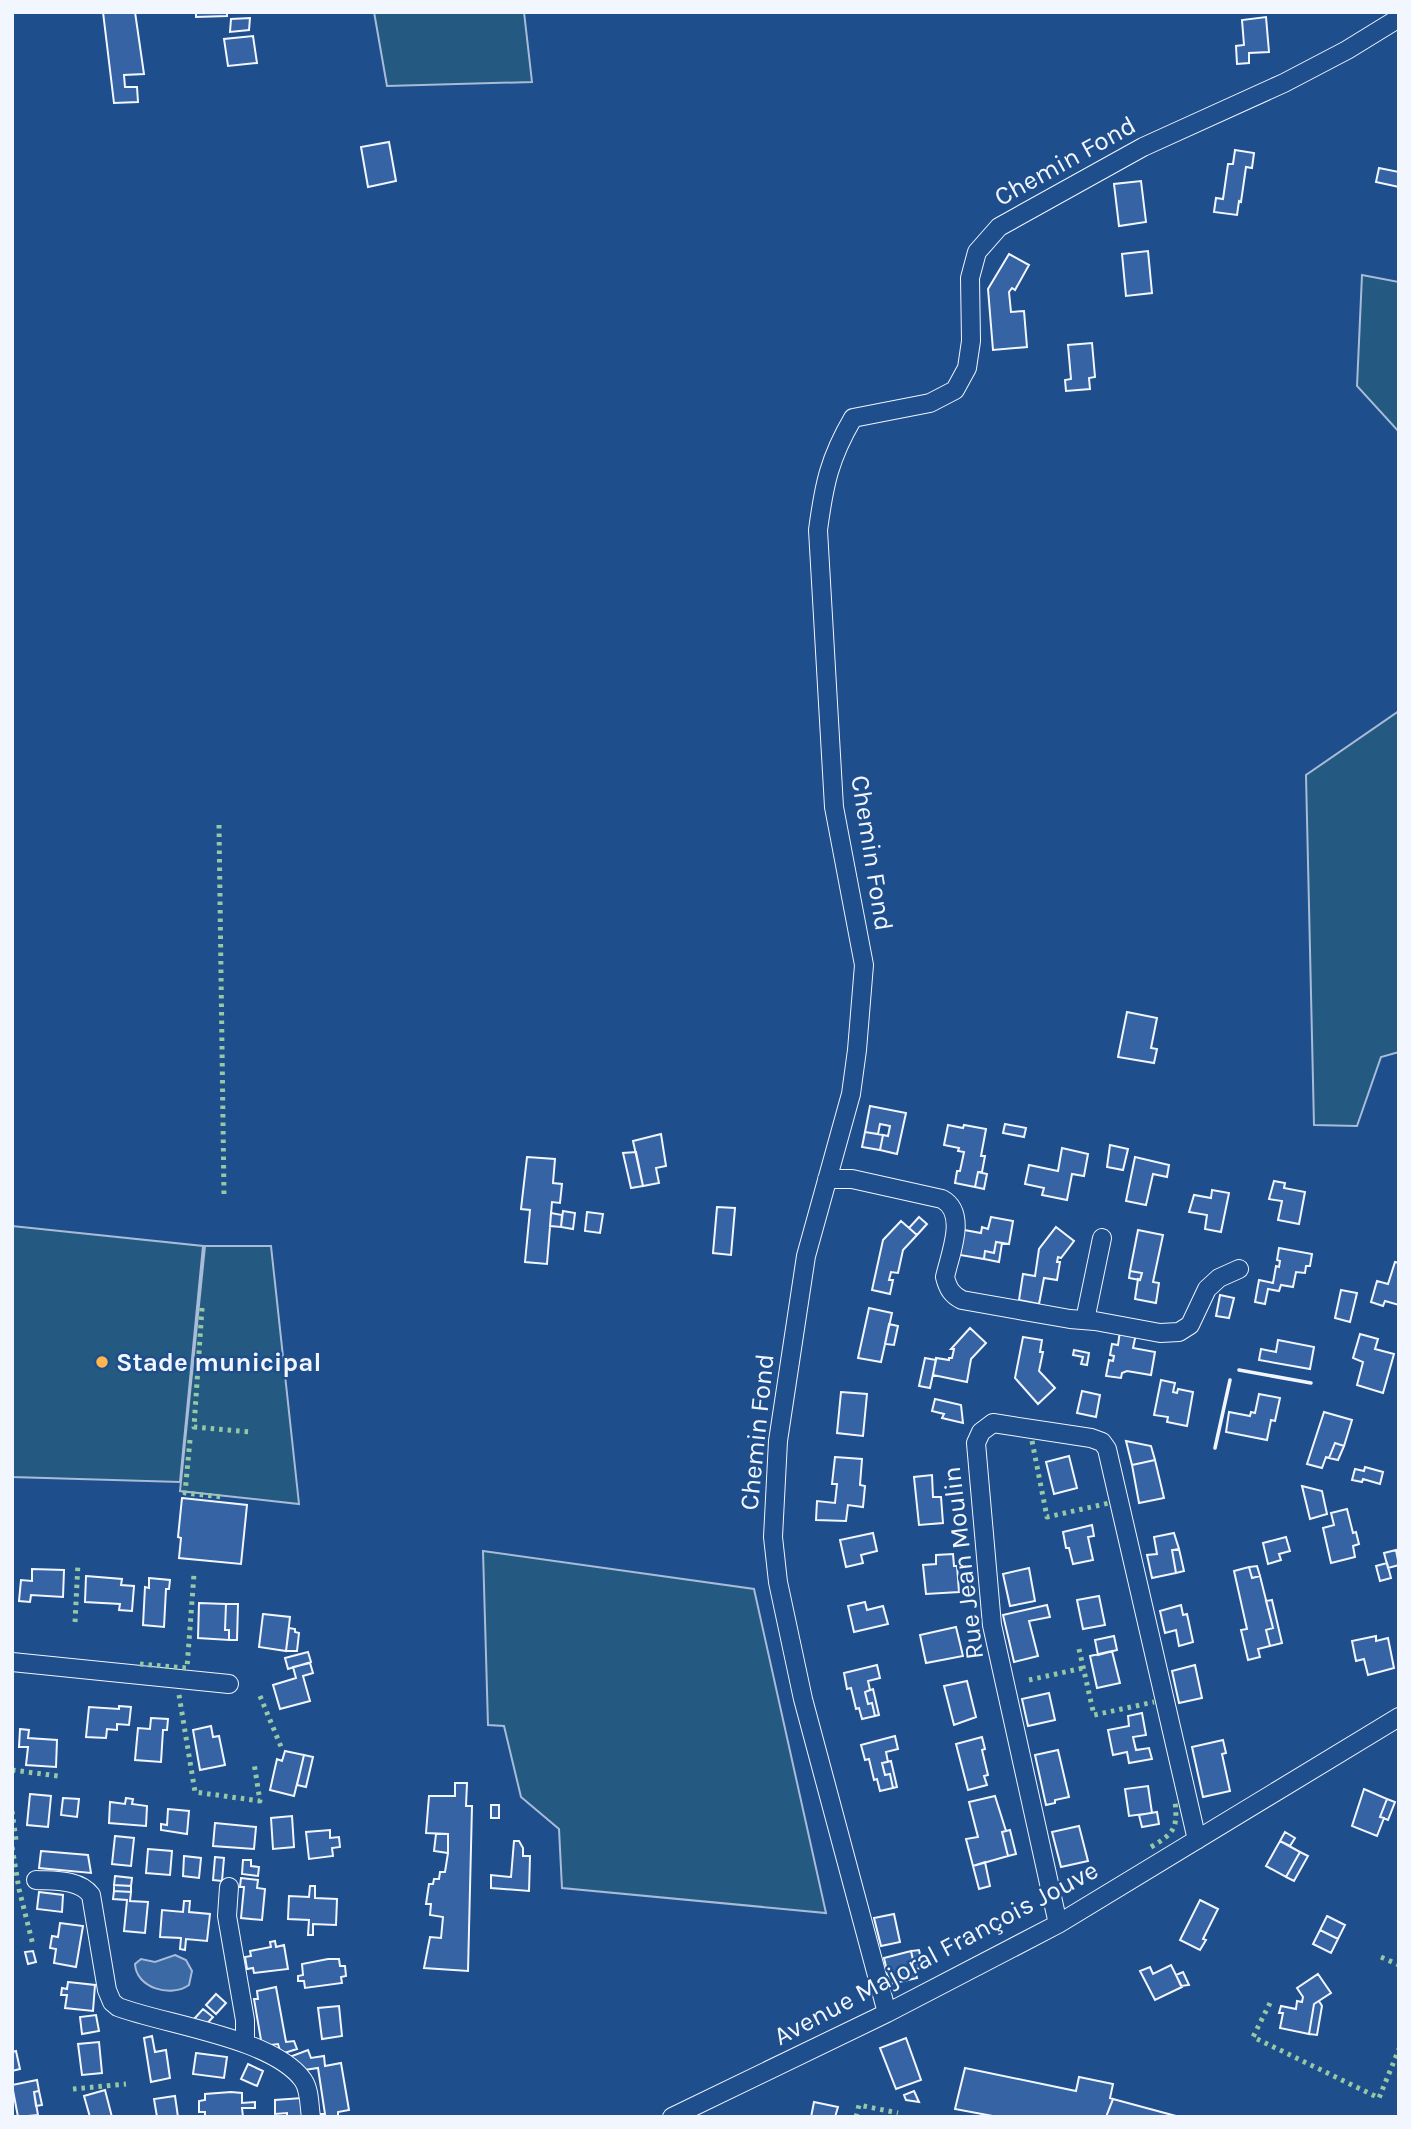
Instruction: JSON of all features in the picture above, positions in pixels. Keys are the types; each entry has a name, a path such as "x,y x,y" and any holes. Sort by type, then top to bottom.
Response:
{"street":[{"name":"Chemin Fond","path":"887,2013 803,1699 778,1582 773,1537 780,1428 806,1256 851,1094 864,965 834,807 818,530 824,485 837,446 853,418 930,403 955,390 967,368 971,341 970,278 977,252 999,227 1143,147 1284,83 1347,50 1399,18"},
{"path":"827,1179 852,1179 951,1203 957,1223 945,1277 953,1295 962,1300 1160,1334 1179,1332 1190,1325 1207,1289 1219,1278 1239,1269"},
{"path":"1085,1320 1102,1238"},
{"name":"Rue Jean Moulin","path":"1058,1924 992,1625 976,1443 981,1432 993,1423 1091,1438 1102,1442 1107,1449 1197,1840"},
{"path":"12,1662 229,1684"},
{"name":"Avenue Majoral François Jouve","path":"672,2117 887,2013 1058,1924 1399,1717"},
{"path":"36,1880 76,1884 88,1890 107,1990 112,2002 118,2007 246,2043 292,2068 305,2082 311,2117"},
{"path":"229,1887 227,1916 245,2020 246,2043"}],"shaded area":[{"path":"374,12 524,12 532,82 387,86"},
{"path":"1362,275 1399,282 1399,432 1357,386"},
{"path":"1399,711 1399,1052 1381,1057 1357,1126 1314,1125 1306,775"},
{"name":"Stade municipal","path":"12,1226 203,1246 180,1482 12,1477"},
{"path":"205,1246 271,1246 299,1504 180,1491"},
{"path":"483,1551 754,1589 826,1913 562,1888 559,1829 521,1797 504,1726 488,1725"},
{"path":"175,1955 186,1960 192,1971 189,1985 182,1989 164,1990 148,1985 137,1972 135,1964 141,1959 155,1962"}],"building":[{"path":"103,12 135,12 144,74 124,75 125,87 137,87 138,102 114,103"},
{"path":"196,12 227,12 227,16 196,17"},
{"path":"1266,17 1269,52 1249,53 1249,63 1237,64 1236,46 1244,45 1242,20"},
{"path":"250,18 249,30 230,32 231,19"},
{"path":"253,36 257,63 228,66 224,39"},
{"path":"389,142 396,181 368,187 361,147"},
{"path":"1235,150 1254,153 1252,168 1246,167 1237,215 1214,212 1216,198 1223,199 1228,164 1233,164"},
{"path":"1379,168 1399,172 1399,187 1376,182"},
{"path":"1141,181 1146,222 1119,226 1114,184"},
{"path":"1148,251 1152,293 1126,296 1122,254"},
{"path":"1009,254 1029,265 1015,290 1012,288 1009,292 1011,312 1024,311 1027,347 993,350 988,289"},
{"path":"1092,343 1095,377 1089,378 1090,389 1066,391 1065,380 1071,379 1068,345"},
{"path":"1127,1012 1157,1018 1151,1048 1157,1049 1154,1063 1118,1057"},
{"path":"870,1106 906,1113 897,1154 880,1150 883,1135 888,1136 890,1126 880,1124 878,1134 865,1132"},
{"path":"1005,1124 1026,1128 1024,1137 1003,1133"},
{"path":"948,1125 986,1129 981,1156 985,1156 982,1172 978,1172 975,1187 955,1183 964,1152 958,1151 959,1148 944,1145"},
{"path":"865,1132 883,1135 880,1150 862,1147"},
{"path":"661,1134 666,1166 656,1168 659,1183 643,1186 633,1141"},
{"path":"1110,1145 1128,1149 1123,1170 1107,1167"},
{"path":"1062,1148 1088,1154 1084,1176 1072,1174 1067,1200 1042,1195 1044,1188 1025,1184 1029,1165 1058,1171"},
{"path":"636,1152 643,1186 631,1188 623,1153"},
{"path":"527,1157 555,1159 553,1183 562,1184 560,1203 552,1202 547,1264 525,1262 530,1210 521,1209"},
{"path":"1135,1157 1169,1165 1167,1177 1153,1174 1146,1205 1126,1201"},
{"path":"978,1172 987,1174 984,1189 975,1187"},
{"path":"1274,1181 1285,1183 1284,1188 1305,1192 1299,1224 1278,1220 1282,1201 1269,1199"},
{"path":"1212,1190 1229,1193 1221,1232 1205,1229 1207,1215 1189,1212 1194,1195 1211,1198"},
{"path":"717,1207 735,1208 731,1255 713,1253"},
{"path":"563,1211 575,1213 573,1229 561,1227"},
{"path":"587,1212 603,1214 600,1233 585,1231"},
{"path":"551,1213 562,1215 561,1227 550,1226"},
{"path":"919,1217 927,1224 917,1235 909,1228"},
{"path":"991,1217 1013,1221 1009,1244 996,1242 994,1253 985,1251 984,1259 960,1255 964,1230 981,1233 982,1227 988,1229"},
{"path":"901,1221 917,1235 903,1250 898,1273 891,1272 889,1280 893,1280 890,1294 872,1290 883,1240"},
{"path":"1056,1227 1074,1241 1061,1258 1058,1257 1057,1262 1060,1262 1057,1280 1044,1278 1039,1304 1019,1300 1023,1274 1035,1276 1039,1249"},
{"path":"1138,1230 1163,1235 1153,1282 1159,1283 1156,1303 1135,1299 1138,1279 1140,1280 1142,1273 1130,1271"},
{"path":"996,1242 1002,1243 999,1262 984,1259 985,1251 994,1253"},
{"path":"1279,1248 1312,1254 1310,1266 1306,1266 1305,1273 1296,1272 1293,1287 1281,1285 1279,1291 1268,1289 1265,1304 1255,1302 1259,1280 1273,1283 1276,1266 1279,1267"},
{"path":"1395,1262 1399,1263 1399,1305 1385,1301 1383,1306 1371,1302 1377,1281 1388,1284"},
{"path":"1130,1271 1142,1273 1140,1280 1129,1278"},
{"path":"1341,1290 1357,1293 1350,1322 1335,1318"},
{"path":"1220,1295 1234,1298 1229,1318 1216,1316"},
{"path":"869,1308 892,1313 881,1362 858,1358"},
{"path":"889,1324 898,1326 894,1345 885,1344"},
{"path":"970,1328 986,1343 971,1359 967,1382 933,1375 936,1358 952,1358 954,1349 951,1349"},
{"path":"1120,1331 1136,1334 1133,1348 1155,1352 1151,1375 1127,1371 1122,1373 1121,1378 1106,1376 1109,1360 1113,1361 1114,1356 1110,1355 1112,1344 1118,1345"},
{"path":"1360,1334 1378,1339 1375,1349 1394,1354 1383,1393 1357,1385 1363,1362 1353,1358"},
{"path":"1023,1337 1042,1340 1040,1352 1043,1352 1039,1371 1055,1388 1038,1404 1015,1378"},
{"path":"1278,1340 1314,1347 1310,1369 1259,1360 1261,1349 1276,1352"},
{"path":"1074,1350 1089,1353 1087,1365 1081,1364 1083,1357 1073,1355"},
{"path":"925,1358 936,1360 930,1388 919,1386"},
{"path":"1161,1380 1175,1383 1173,1392 1177,1393 1178,1389 1193,1392 1187,1426 1167,1422 1168,1417 1154,1415"},
{"path":"1082,1391 1100,1395 1096,1417 1077,1413"},
{"path":"841,1392 867,1394 863,1436 837,1433"},
{"path":"1259,1394 1280,1398 1267,1440 1226,1432 1229,1412 1250,1416 1251,1412 1255,1413"},
{"path":"935,1399 961,1405 963,1423 942,1418 944,1414 932,1411"},
{"path":"1324,1412 1352,1420 1344,1446 1335,1443 1322,1468 1307,1464"},
{"path":"1126,1441 1151,1446 1155,1460 1132,1465"},
{"path":"1335,1443 1344,1446 1338,1460 1329,1458"},
{"path":"1069,1456 1077,1488 1054,1494 1046,1462"},
{"path":"835,1457 862,1459 860,1485 865,1486 863,1507 848,1505 846,1521 816,1520 817,1501 835,1503 837,1484 832,1484"},
{"path":"1155,1460 1164,1498 1139,1503 1132,1465"},
{"path":"1365,1467 1383,1472 1380,1484 1363,1479 1362,1482 1352,1480 1355,1469 1364,1471"},
{"path":"932,1475 933,1497 941,1497 943,1523 919,1525 914,1477"},
{"path":"1302,1486 1322,1491 1327,1514 1310,1519"},
{"path":"182,1498 247,1505 241,1564 179,1558"},
{"path":"1347,1509 1353,1533 1356,1532 1359,1544 1353,1546 1355,1557 1331,1563 1323,1528 1334,1525 1331,1513"},
{"path":"1092,1525 1094,1536 1088,1537 1093,1560 1073,1564 1063,1532"},
{"path":"873,1533 877,1551 861,1555 863,1563 846,1567 840,1540"},
{"path":"1174,1533 1179,1549 1172,1550 1176,1573 1152,1578 1147,1555 1157,1554 1154,1537"},
{"path":"1286,1537 1290,1551 1279,1554 1281,1560 1268,1564 1263,1543"},
{"path":"1179,1549 1184,1571 1176,1573 1172,1550"},
{"path":"1396,1550 1399,1565 1388,1568 1384,1553"},
{"path":"953,1554 959,1592 926,1594 923,1565 936,1564 936,1555"},
{"path":"1387,1563 1391,1578 1380,1581 1376,1566"},
{"path":"1257,1566 1260,1576 1252,1578 1249,1567"},
{"path":"1249,1567 1252,1578 1260,1576 1273,1628 1266,1630 1270,1646 1258,1649 1260,1657 1248,1660 1241,1630 1247,1629 1234,1571"},
{"path":"1029,1568 1035,1601 1010,1606 1003,1574"},
{"path":"32,1569 64,1570 63,1597 31,1595 30,1602 19,1601 21,1580 32,1581"},
{"path":"86,1576 122,1579 121,1585 134,1586 132,1611 119,1610 120,1604 85,1602"},
{"path":"149,1578 170,1580 169,1589 166,1589 164,1627 143,1625 145,1587 149,1588"},
{"path":"1099,1596 1105,1625 1083,1629 1077,1600"},
{"path":"1272,1600 1282,1643 1270,1646 1266,1630 1273,1628 1266,1601"},
{"path":"865,1602 867,1610 883,1606 888,1624 854,1632 848,1606"},
{"path":"199,1603 226,1604 225,1630 229,1630 229,1640 198,1638"},
{"path":"226,1604 238,1604 237,1640 229,1640 229,1630 225,1630"},
{"path":"1047,1605 1050,1617 1029,1621 1038,1656 1014,1662 1003,1615"},
{"path":"1181,1605 1183,1615 1187,1614 1193,1642 1179,1646 1176,1630 1165,1633 1160,1611"},
{"path":"263,1614 290,1617 286,1651 259,1647"},
{"path":"956,1627 963,1656 926,1663 920,1635"},
{"path":"289,1628 299,1633 297,1651 286,1651"},
{"path":"1114,1636 1117,1650 1098,1655 1095,1640"},
{"path":"1376,1636 1376,1641 1388,1638 1394,1668 1368,1675 1364,1659 1356,1661 1352,1641"},
{"path":"1112,1651 1120,1683 1097,1688 1090,1656"},
{"path":"308,1652 311,1662 288,1669 285,1658"},
{"path":"310,1663 313,1673 303,1676 310,1701 280,1709 273,1685 296,1678 293,1667"},
{"path":"877,1665 880,1678 868,1681 870,1690 865,1692 868,1704 872,1703 875,1716 862,1719 859,1708 856,1709 851,1688 847,1689 844,1673"},
{"path":"1195,1665 1202,1698 1179,1703 1172,1671"},
{"path":"967,1681 976,1717 954,1725 944,1686"},
{"path":"873,1689 879,1715 875,1716 872,1703 868,1704 865,1692"},
{"path":"1049,1693 1055,1720 1028,1726 1022,1699"},
{"path":"119,1706 131,1707 129,1725 117,1724 117,1730 107,1729 106,1738 86,1737 89,1707 119,1709"},
{"path":"1142,1713 1146,1735 1133,1737 1136,1750 1149,1748 1152,1759 1129,1763 1127,1752 1113,1755 1108,1730 1129,1726 1128,1716"},
{"path":"151,1718 168,1719 167,1730 163,1730 161,1762 135,1760 138,1728 150,1729"},
{"path":"211,1726 213,1737 219,1736 225,1765 200,1770 193,1730"},
{"path":"20,1729 29,1730 28,1738 57,1740 56,1767 26,1765 28,1747 19,1747"},
{"path":"895,1736 898,1749 886,1752 888,1762 882,1763 885,1775 890,1774 893,1788 880,1791 861,1745"},
{"path":"982,1737 987,1785 968,1790 956,1744"},
{"path":"1223,1740 1226,1753 1222,1754 1230,1791 1203,1797 1192,1747"},
{"path":"1058,1750 1069,1797 1046,1805 1035,1755"},
{"path":"285,1751 304,1755 294,1796 270,1790 277,1759 282,1761"},
{"path":"304,1755 313,1757 306,1787 297,1785"},
{"path":"891,1761 897,1787 893,1788 890,1774 885,1775 882,1763"},
{"path":"455,1783 467,1783 466,1806 472,1806 468,1971 424,1968 430,1937 441,1938 443,1917 430,1915 431,1904 426,1904 429,1884 433,1884 434,1879 439,1879 440,1872 445,1872 448,1853 448,1834 426,1833 429,1796 455,1796"},
{"path":"1148,1786 1152,1813 1129,1816 1125,1789"},
{"path":"1364,1789 1387,1799 1377,1836 1352,1826"},
{"path":"30,1794 51,1796 48,1827 27,1825"},
{"path":"995,1796 1006,1831 1002,1832 1008,1856 973,1866 966,1839 978,1837 969,1802"},
{"path":"63,1798 79,1799 77,1817 61,1815"},
{"path":"126,1798 133,1799 132,1804 147,1806 146,1826 109,1823 110,1802 125,1804"},
{"path":"1387,1799 1395,1802 1388,1820 1380,1817"},
{"path":"491,1805 499,1805 499,1818 491,1818"},
{"path":"168,1809 189,1811 187,1834 161,1830 161,1824 167,1825"},
{"path":"1157,1812 1159,1824 1142,1827 1139,1815"},
{"path":"292,1816 294,1847 273,1849 271,1818"},
{"path":"215,1823 256,1827 254,1849 213,1846"},
{"path":"1079,1826 1088,1861 1061,1867 1052,1832"},
{"path":"330,1830 330,1838 339,1837 340,1847 332,1848 333,1856 309,1859 306,1832"},
{"path":"1010,1830 1016,1854 1008,1856 1002,1832"},
{"path":"1285,1832 1295,1838 1290,1846 1280,1841"},
{"path":"436,1834 448,1834 448,1853 434,1851"},
{"path":"115,1836 134,1838 131,1866 112,1864"},
{"path":"514,1841 519,1841 523,1856 530,1856 529,1891 491,1888 491,1875 511,1877"},
{"path":"1280,1841 1300,1852 1286,1877 1266,1866"},
{"path":"148,1849 172,1851 170,1875 146,1873"},
{"path":"41,1851 88,1855 91,1873 39,1868"},
{"path":"1300,1852 1308,1856 1294,1881 1286,1877"},
{"path":"184,1856 201,1858 199,1878 183,1876"},
{"path":"215,1857 224,1858 222,1881 213,1880"},
{"path":"243,1860 251,1860 251,1866 259,1867 258,1876 242,1874"},
{"path":"985,1862 990,1886 979,1889 973,1866"},
{"path":"115,1876 132,1878 131,1886 114,1885"},
{"path":"241,1878 258,1880 257,1888 265,1889 262,1920 241,1918 244,1887 240,1887"},
{"path":"114,1885 131,1886 131,1892 114,1891"},
{"path":"310,1886 315,1886 315,1898 337,1899 336,1925 313,1924 313,1935 308,1935 309,1920 288,1919 289,1896 309,1897"},
{"path":"114,1891 131,1892 130,1901 148,1902 145,1933 124,1931 127,1900 113,1899"},
{"path":"39,1892 63,1895 62,1912 37,1909"},
{"path":"1200,1900 1218,1909 1200,1950 1180,1940"},
{"path":"184,1901 190,1901 189,1912 210,1914 207,1941 186,1939 185,1950 180,1949 181,1938 160,1937 162,1910 183,1912"},
{"path":"894,1914 900,1942 881,1946 874,1918"},
{"path":"1327,1916 1345,1925 1338,1939 1320,1930"},
{"path":"60,1923 83,1926 76,1967 54,1963 56,1949 50,1948 52,1936 58,1937"},
{"path":"1320,1930 1338,1939 1331,1953 1313,1944"},
{"path":"275,1941 276,1947 284,1945 288,1969 254,1973 253,1968 247,1969 245,1957 251,1956 250,1951 271,1947 270,1942"},
{"path":"919,1950 923,1968 915,1969 911,1951"},
{"path":"33,1951 36,1962 28,1964 25,1952"},
{"path":"911,1951 917,1978 890,1984 884,1958"},
{"path":"339,1959 340,1966 345,1966 346,1976 341,1977 342,1983 305,1988 304,1981 298,1981 298,1976 303,1975 302,1964"},
{"path":"1171,1965 1182,1987 1155,2000 1140,1971 1150,1967 1153,1974"},
{"path":"1183,1972 1189,1985 1181,1986 1176,1975"},
{"path":"1318,1974 1331,1993 1314,2004 1309,2034 1280,2028 1283,2013 1279,2013 1281,2006 1296,2009 1297,2001 1302,2002 1303,1997 1297,1988"},
{"path":"68,1982 95,1985 93,2011 65,2008 67,1995 61,1995 62,1988 67,1989"},
{"path":"276,1987 286,2042 294,2041 297,2049 281,2054 278,2044 262,2046 254,1999 258,1999 257,1991"},
{"path":"216,1994 226,2003 216,2014 206,2005"},
{"path":"1319,2001 1322,2006 1317,2035 1309,2034 1314,2004"},
{"path":"339,2006 342,2036 322,2039 318,2008"},
{"path":"203,2009 213,2017 203,2028 194,2019"},
{"path":"96,2015 99,2031 82,2034 80,2017"},
{"path":"152,2036 155,2052 166,2050 170,2078 151,2082 144,2038"},
{"path":"906,2038 921,2080 896,2089 880,2048"},
{"path":"99,2042 102,2073 82,2075 78,2044"},
{"path":"308,2050 311,2058 324,2056 325,2066 341,2063 349,2110 338,2112 338,2117 321,2117 321,2114 325,2114 318,2068 298,2071 292,2056"},
{"path":"16,2051 20,2069 12,2071 12,2052"},
{"path":"196,2053 227,2057 224,2078 193,2074"},
{"path":"248,2064 263,2071 257,2086 241,2079"},
{"path":"965,2068 1076,2091 1079,2077 1113,2084 1110,2098 1113,2099 1106,2117 998,2117 955,2109"},
{"path":"37,2080 39,2091 34,2092 38,2115 18,2117 12,2085"},
{"path":"105,2090 112,2117 90,2117 84,2096"},
{"path":"39,2091 42,2105 36,2106 34,2092"},
{"path":"914,2091 919,2102 906,2100 904,2095"},
{"path":"242,2093 242,2103 255,2102 255,2108 242,2108 243,2117 205,2117 205,2112 199,2112 199,2101 205,2100 205,2094"},
{"path":"175,2096 178,2117 157,2117 154,2099"},
{"path":"302,2098 303,2117 287,2117 287,2113 275,2114 275,2100"},
{"path":"1113,2099 1176,2116 1106,2117"},
{"path":"814,2102 838,2107 835,2117 811,2117"}],"hedge":[{"path":"219,825 224,1196"},
{"path":"202,1308 194,1427 251,1432"},
{"path":"190,1440 185,1493 223,1497"},
{"path":"1032,1441 1047,1517 1109,1503"},
{"path":"75,1622 78,1563"},
{"path":"140,1664 187,1668 194,1574"},
{"path":"1079,1649 1094,1715 1154,1702"},
{"path":"1029,1680 1083,1668"},
{"path":"179,1695 195,1792 260,1801 254,1763"},
{"path":"260,1696 282,1749"},
{"path":"12,1770 58,1776"},
{"path":"1151,1847 1173,1829 1176,1818 1175,1801"},
{"path":"12,1811 16,1840"},
{"path":"12,1847 33,1945"},
{"path":"1381,1957 1399,1965"},
{"path":"1270,2003 1253,2037 1379,2098 1399,2049"},
{"path":"73,2089 126,2084"},
{"path":"856,2117 859,2105 898,2113"}],"wall":[{"path":"1239,1370 1311,1383"},
{"path":"1215,1448 1230,1380"}],"place":[{"name":"Stade municipal","path":"102,1362"}]}
